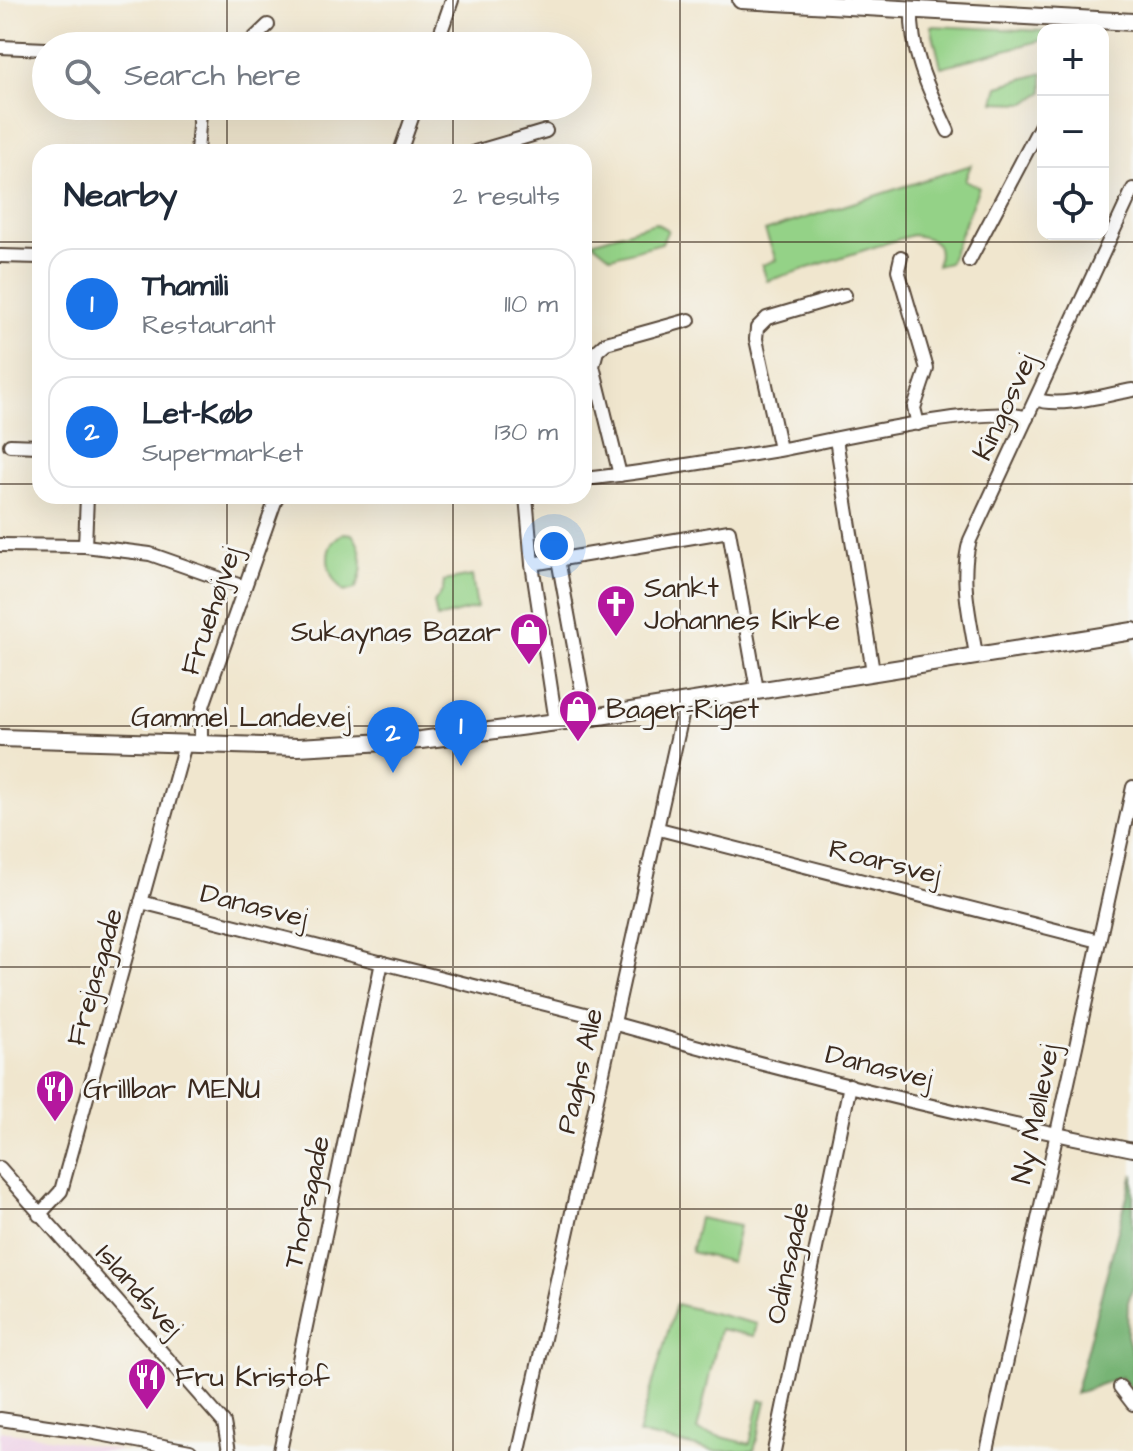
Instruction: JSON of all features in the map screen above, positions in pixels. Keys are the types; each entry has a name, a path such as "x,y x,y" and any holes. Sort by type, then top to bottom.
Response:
{"street":[{"path":"441,32 452,0"},
{"path":"741,0 1077,24"},
{"path":"912,10 911,27 925,82 948,131"},
{"path":"1104,24 1133,22"},
{"path":"261,32 268,25"},
{"path":"0,47 32,48"},
{"path":"198,144 199,120"},
{"path":"403,144 411,120"},
{"path":"502,144 546,131"},
{"path":"969,261 1037,132"},
{"name":"Kingosvej","path":"976,655 964,577 966,553 1133,189"},
{"path":"0,256 32,257"},
{"path":"901,257 898,270 927,369 914,408 918,424"},
{"path":"780,449 756,339 757,328 767,318 845,295"},
{"path":"620,475 593,366 597,351 606,343 689,320"},
{"path":"1036,399 1064,402 1133,390"},
{"path":"592,478 918,424 1001,413 1027,418"},
{"path":"836,439 873,672"},
{"path":"10,445 32,446"},
{"path":"85,546 87,504"},
{"name":"Fruehøjvej","path":"193,745 204,703 274,504"},
{"path":"527,504 532,564 556,722"},
{"path":"532,564 729,531 757,690"},
{"path":"0,545 85,546 150,554 244,587"},
{"path":"558,559 587,718"},
{"name":"Gammel Landevej","path":"3,739 298,747 421,740 587,718 1133,631"},
{"name":"Paghs Alle","path":"519,1451 659,829 682,716 676,702"},
{"name":"Frejasgade","path":"39,1215 61,1191 141,902 193,745"},
{"name":"Ny Møllevej","path":"987,1451 1099,941 1128,832 1133,787"},
{"name":"Roarsvej","path":"659,829 1099,941"},
{"name":"Danasvej","path":"141,902 589,1015"},
{"name":"Thorsgade","path":"280,1451 382,962"},
{"name":"Danasvej","path":"616,1024 850,1085 1133,1150"},
{"name":"Odinsgade","path":"774,1451 850,1085"},
{"name":"Islandsvej","path":"0,1168 224,1423 229,1451"},
{"path":"1120,1387 1133,1404"},
{"path":"0,1419 190,1451"}],"shaded area":[{"path":"0,1431 39,1436 123,1451 0,1451"}],"green space":[{"path":"931,26 1037,31 1037,42 941,67"},
{"path":"1037,75 1037,96 1026,103 994,102 998,86"},
{"path":"971,165 965,180 979,187 949,263 937,266 938,246 932,240 912,235 767,281 762,265 776,260 765,231"},
{"path":"655,223 668,230 662,243 611,257 592,242"},
{"path":"343,533 352,534 362,561 355,589 344,592 333,578 328,562 331,546"},
{"path":"472,576 477,608 437,618 434,603 443,590 444,581"},
{"path":"1133,1174 1133,1287 1128,1302 1127,1335 1133,1356 1133,1391 1121,1377 1075,1394"},
{"path":"699,1218 739,1226 731,1262 691,1252"},
{"path":"676,1304 757,1324 754,1336 720,1329 697,1431 750,1444 760,1400 766,1401 754,1451 714,1451 638,1434"}],"place":[{"name":"Sankt Johannes Kirke","path":"616,638"},
{"name":"Sukaynas Bazar","path":"529,666"},
{"name":"Bager-Riget","path":"578,743"},
{"name":"Thamili","path":"461,766"},
{"name":"Let-Køb","path":"393,773"},
{"name":"Grillbar MENU","path":"55,1123"},
{"name":"Fru Kristof","path":"147,1411"}]}
